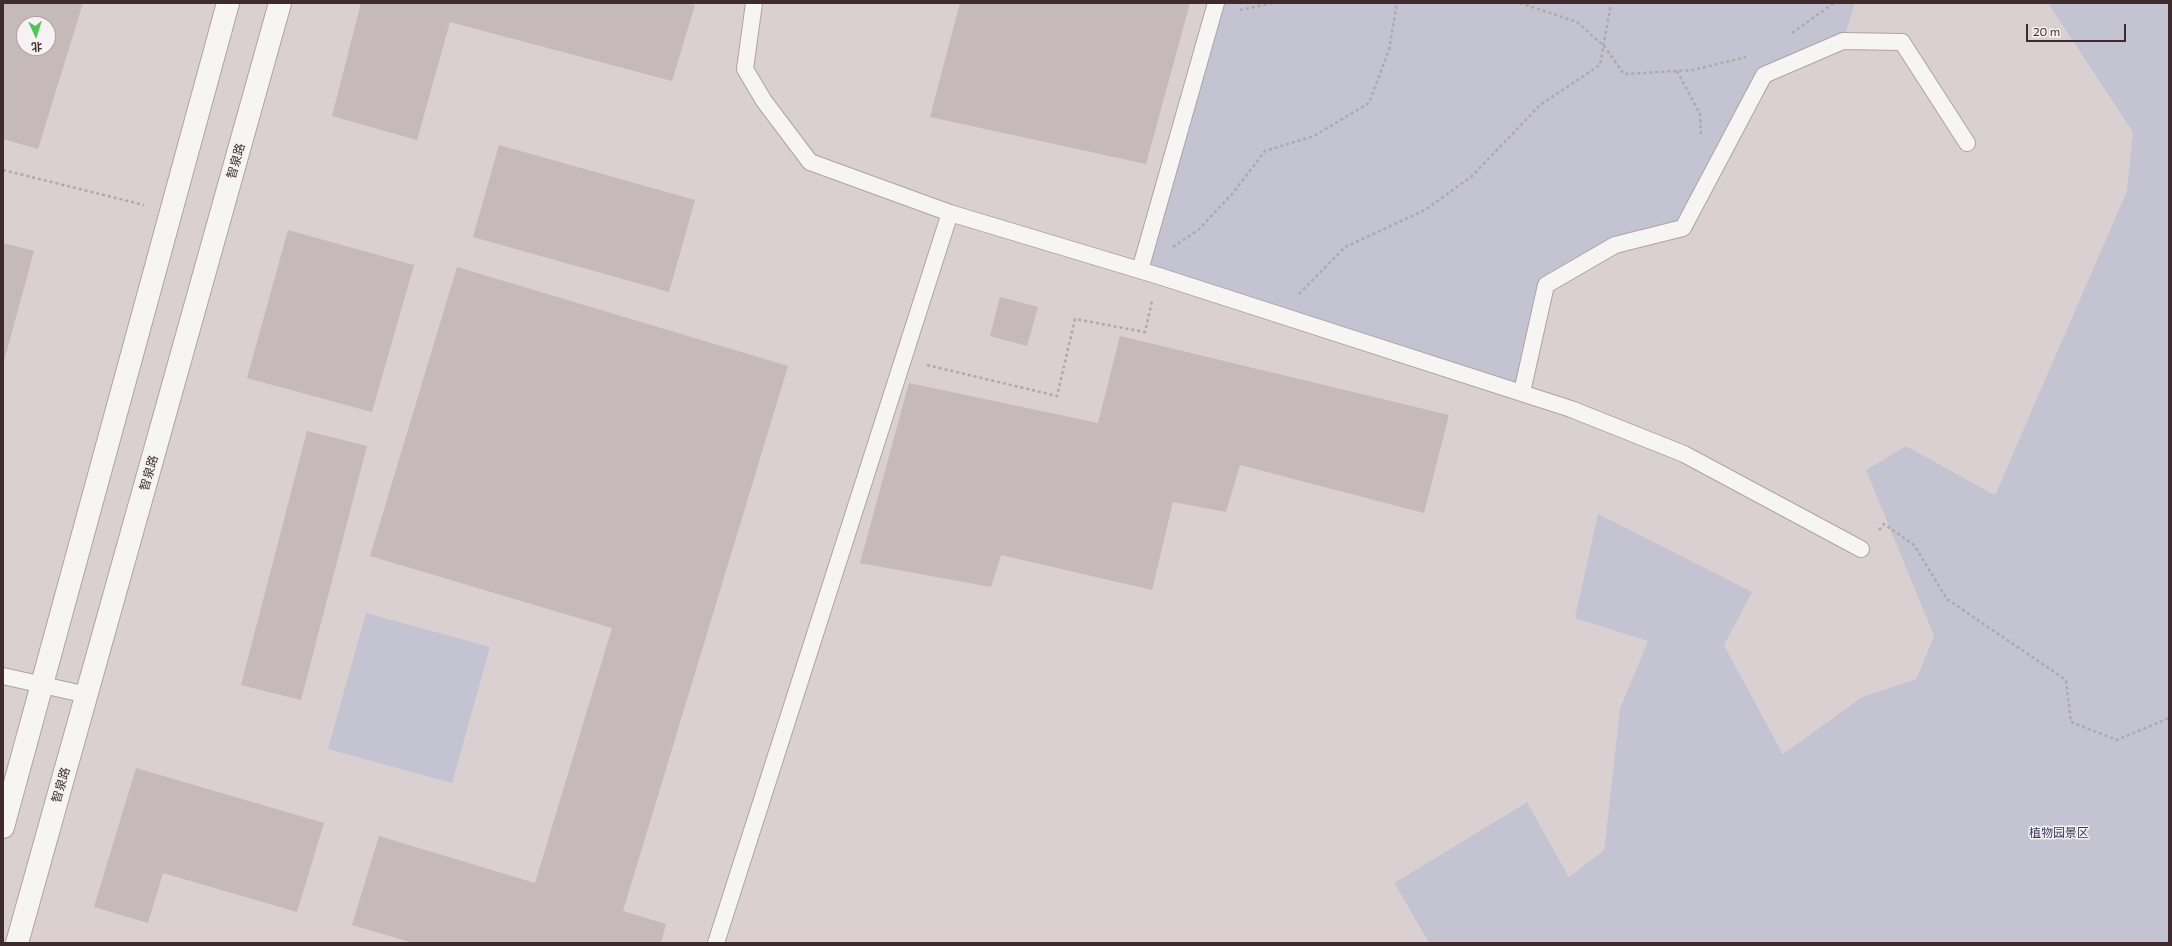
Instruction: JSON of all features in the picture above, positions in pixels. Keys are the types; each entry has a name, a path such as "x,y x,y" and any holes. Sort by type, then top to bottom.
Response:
{"street":[{"path":"3,827 228,3"},
{"name":"智泉路","path":"17,943 280,3"}],"lane":[{"path":"754,3 745,69 764,101 810,162 950,213 1140,270 1522,392 1684,454 1861,549"},
{"path":"1140,270 1216,3"},
{"path":"1522,392 1546,285 1615,245 1683,228 1764,75 1843,41 1902,42 1968,143"},
{"path":"716,943 950,213"},
{"path":"3,676 87,695"}],"path":[{"path":"1140,270 1198,230 1233,193 1265,151 1314,136 1369,103 1389,50 1397,3"},
{"path":"1520,3 1576,22 1604,46 1624,74 1693,70 1751,56"},
{"path":"1279,314 1345,247 1425,210 1472,176 1540,105 1600,65 1611,3"},
{"path":"1790,34 1834,3"},
{"path":"1677,71 1700,114 1701,144"},
{"path":"3,170 171,212"},
{"path":"903,360 1057,396 1076,319 1145,332 1159,276"},
{"path":"1884,524 1914,546 1947,598 2066,680 2071,722 2117,740 2169,718"}],"shaded area":[{"path":"3,3 2055,3 2145,151 1995,495 1906,446 1867,470 1934,636 1916,679 1862,697 1783,754 1724,645 1648,641 1620,708 1604,850 1569,877 1527,802 1394,883 1429,943 3,943"}],"green space":[{"path":"1216,3 1855,3 1843,41 1764,75 1683,228 1615,245 1546,285 1522,392 1140,270"},
{"name":"植物园景区","path":"2048,3 2169,3 2169,943 1429,943 1394,883 1527,802 1569,877 1604,850 1620,708 1648,641 1575,618 1598,514 1752,592 1724,645 1783,754 1862,697 1916,679 1934,636 1866,470 1906,446 1995,495 2127,191 2133,132"},
{"path":"366,613 490,647 452,783 328,749"}],"building":[{"path":"3,3 83,3 38,149 3,139"},
{"path":"361,3 686,3 695,5 672,81 450,22 417,140 332,116"},
{"path":"960,3 1190,3 1146,164 930,117"},
{"path":"499,145 695,200 669,292 473,237"},
{"path":"288,230 414,265 372,412 247,378"},
{"path":"3,243 34,251 3,365"},
{"path":"457,267 788,366 623,911 666,924 661,943 413,943 352,925 379,836 535,883 612,628 370,556"},
{"path":"1000,297 1038,307 1027,346 990,336"},
{"path":"1120,336 1449,415 1424,513 1240,465 1226,512 1173,502 1152,590 1001,555 991,587 860,563 909,383 1098,423"},
{"path":"307,431 367,446 301,700 241,685"},
{"path":"136,768 324,823 297,912 163,873 148,923 94,907"}]}
